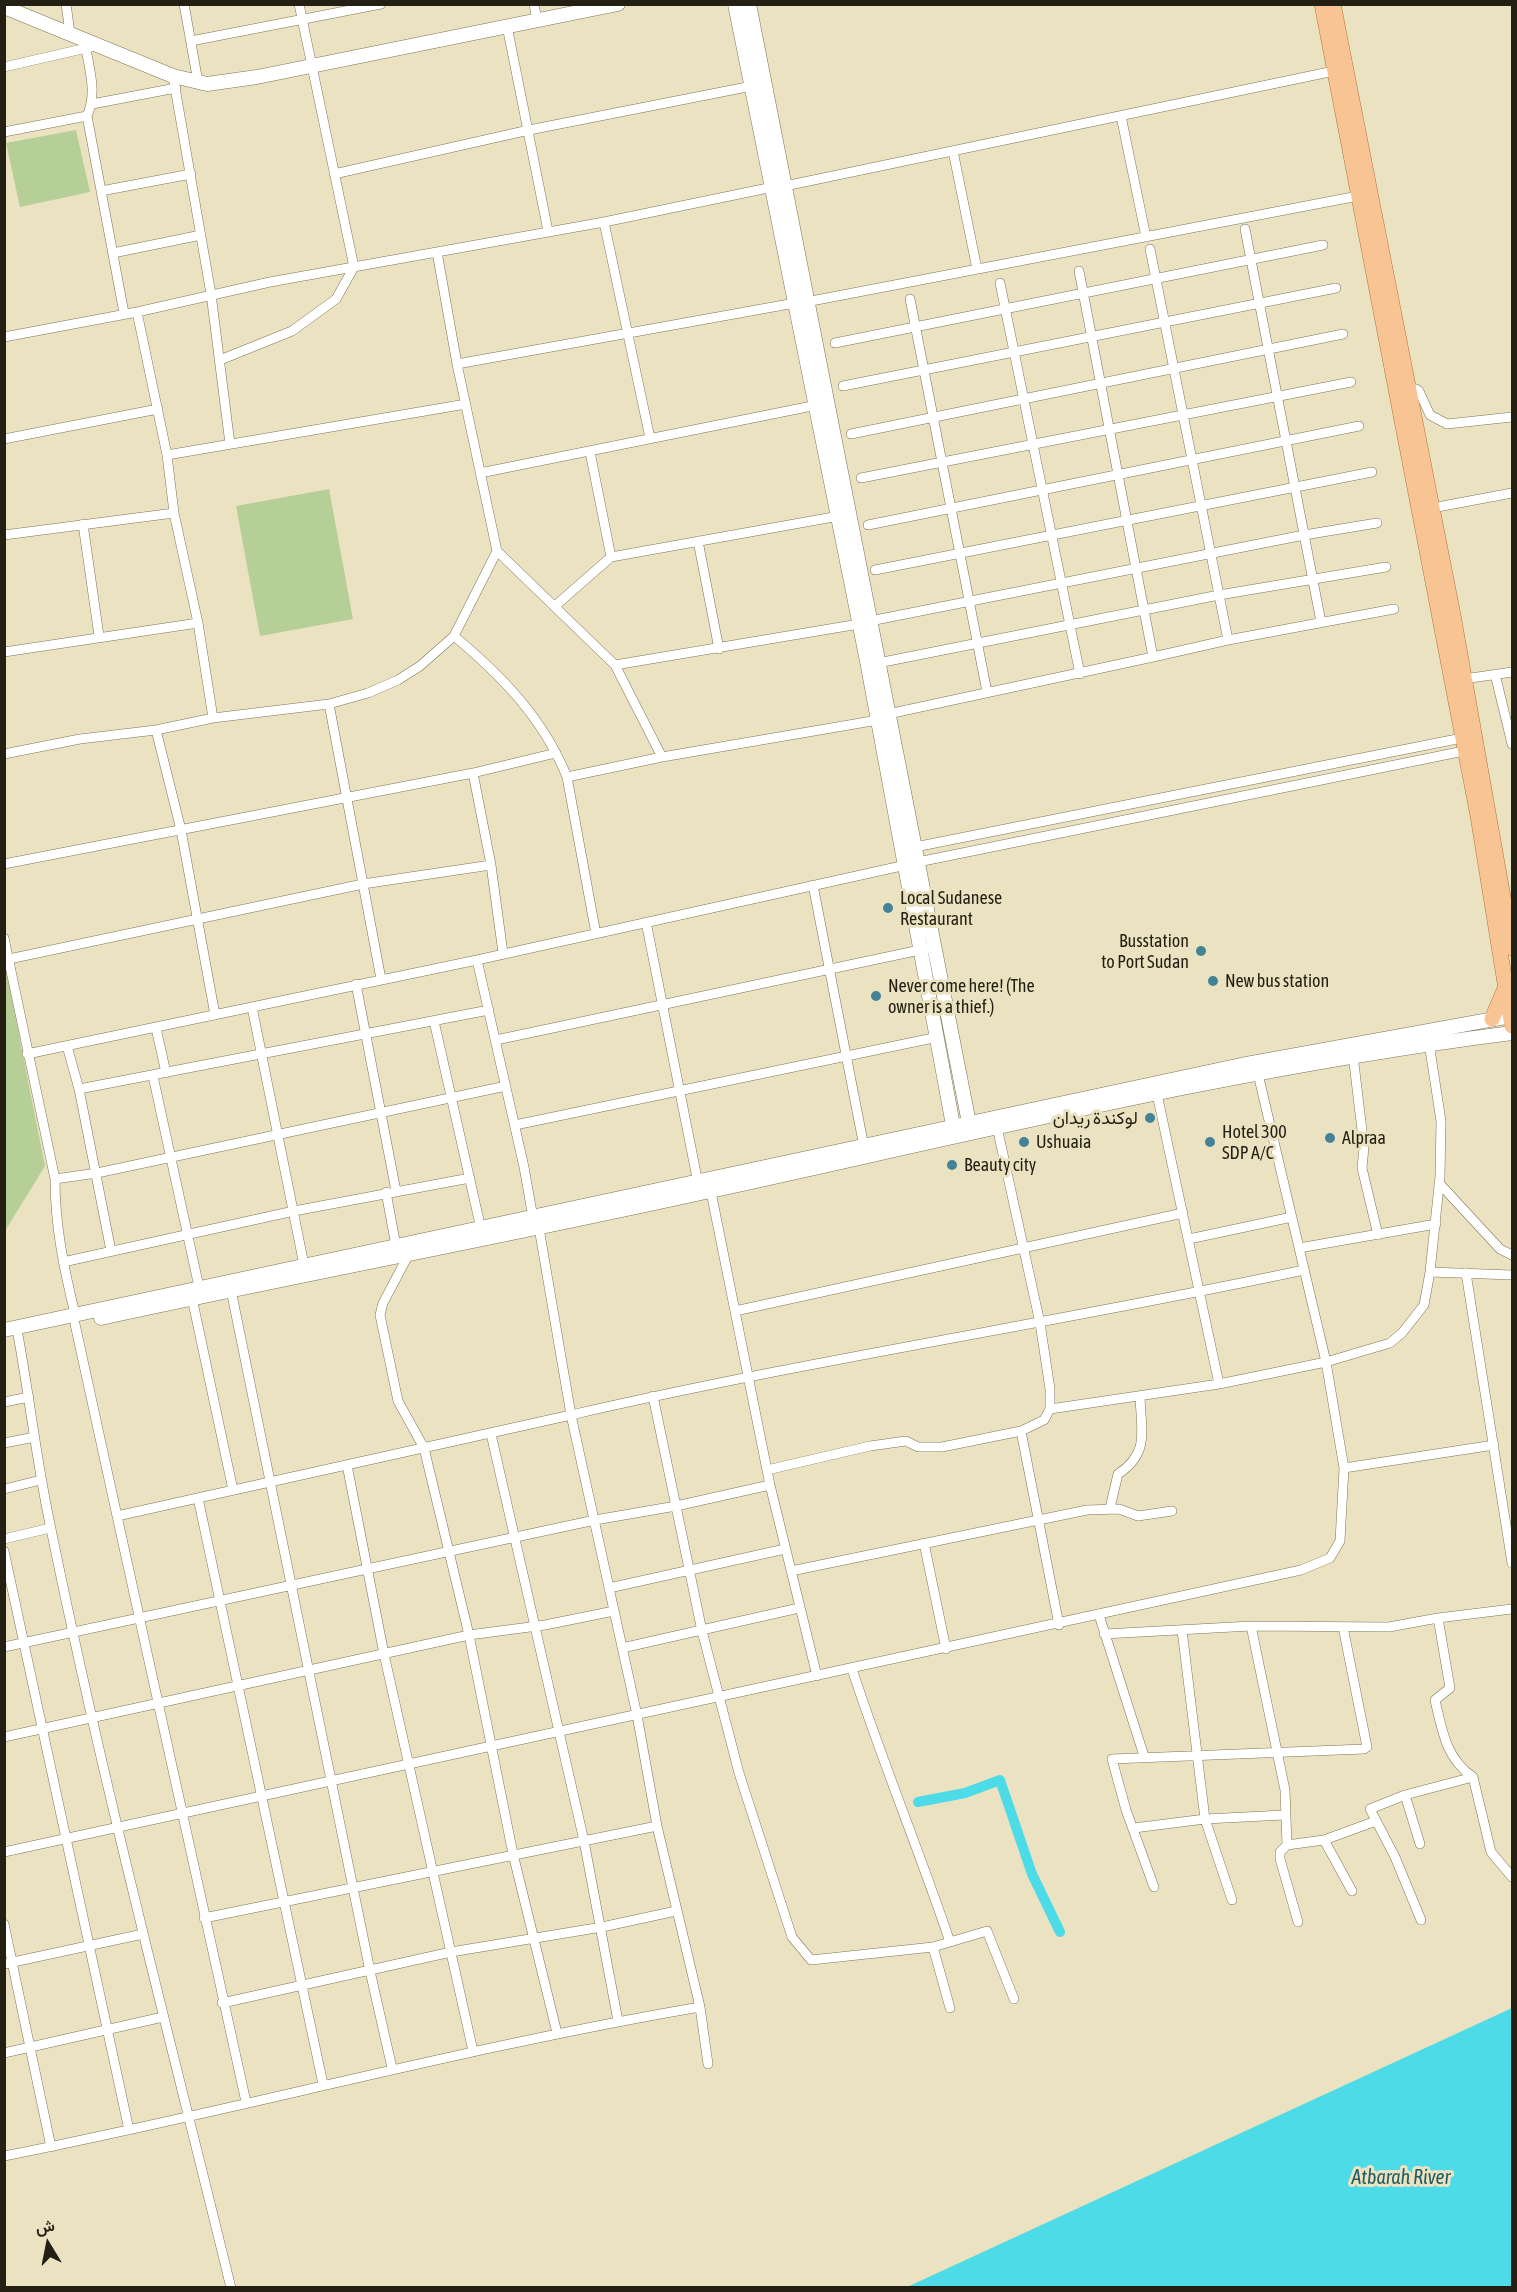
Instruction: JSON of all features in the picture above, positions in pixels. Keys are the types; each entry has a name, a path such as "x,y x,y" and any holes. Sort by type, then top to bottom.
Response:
{"main road":[{"path":"1322,4 1358,196 1401,391 1432,508 1512,948"},
{"path":"1333,4 1512,1019"},
{"path":"1492,1019 1507,983"}],"street":[{"path":"66,4 70,33"},
{"path":"184,4 198,82"},
{"path":"220,360 292,331 336,299 354,267 299,4"},
{"path":"191,41 381,4"},
{"path":"534,4 537,21"},
{"path":"92,104 175,82 224,82 618,4"},
{"path":"735,4 752,86 779,186"},
{"path":"749,4 779,186 928,949 970,1128"},
{"path":"4,7 100,46 175,82"},
{"path":"507,26 548,231"},
{"path":"4,67 100,46"},
{"path":"86,49 93,92 92,104 87,116 124,314"},
{"path":"4,336 137,312 212,294 354,267 604,222 1335,71"},
{"path":"175,82 212,294 230,444"},
{"path":"334,174 529,130 752,86"},
{"path":"4,132 87,116"},
{"path":"1121,116 1146,237"},
{"path":"953,151 977,269"},
{"path":"101,191 191,174"},
{"path":"457,364 801,302 1358,196"},
{"path":"604,222 651,438"},
{"path":"1245,229 1321,622"},
{"path":"113,253 201,236"},
{"path":"835,343 1323,245"},
{"path":"1150,249 1228,640"},
{"path":"437,252 457,364 497,551 615,665 662,757"},
{"path":"1079,271 1153,657"},
{"path":"1000,283 1080,674"},
{"path":"843,386 1165,324 1336,288"},
{"path":"909,299 987,692"},
{"path":"801,302 817,405 833,461 839,516 865,622 878,663 883,717 915,847 912,863"},
{"path":"137,312 167,455 174,513 198,623 213,718"},
{"path":"851,434 1343,334"},
{"path":"861,478 1351,382"},
{"path":"1401,391 1416,388 1430,415 1447,424 1512,417"},
{"path":"167,455 466,404"},
{"path":"480,473 817,405"},
{"path":"4,439 158,409"},
{"path":"868,525 1284,439 1359,426"},
{"path":"590,452 611,557"},
{"path":"875,570 1372,472"},
{"path":"1432,508 1512,493"},
{"path":"4,536 174,513"},
{"path":"555,606 611,557 839,516"},
{"path":"615,665 719,649 865,622 1210,553 1377,523"},
{"path":"83,524 99,636"},
{"path":"698,541 719,649"},
{"path":"4,754 80,739 156,730 213,718 329,704 368,693 398,680 420,666 454,636 497,551"},
{"path":"878,663 1219,595 1386,567"},
{"path":"567,777 662,757 883,717 1228,640 1394,609"},
{"path":"4,652 198,623"},
{"path":"454,636 498,674 535,718 556,753 567,777 596,934"},
{"path":"1464,679 1512,672"},
{"path":"1495,674 1512,744"},
{"path":"329,704 381,979"},
{"path":"156,730 181,830 215,1016"},
{"path":"915,847 1463,744"},
{"path":"27,1054 477,960 1463,744"},
{"path":"4,864 473,773 556,753"},
{"path":"473,773 491,865 503,954"},
{"path":"1087,813 1090,827"},
{"path":"9,959 363,885 491,865"},
{"path":"813,885 864,1147"},
{"path":"646,922 665,1005 678,1092 706,1185 749,1375 770,1485 817,1677"},
{"path":"4,938 55,1179 55,1210 63,1262 138,1619 222,2003 246,2102"},
{"path":"496,1041 928,949"},
{"path":"928,949 938,1037 955,1132"},
{"path":"477,960 536,1223 571,1415 637,1715 657,1826 700,2007 708,2064"},
{"path":"356,984 396,1191"},
{"path":"252,1007 304,1265"},
{"path":"79,1089 489,1010"},
{"path":"195,1293 231,1290 409,1254 536,1223 955,1132 1241,1065 1492,1019 1512,1019"},
{"path":"434,1022 453,1097 481,1229"},
{"path":"156,1028 166,1073"},
{"path":"970,1128 997,1127 1353,1055 1512,1033"},
{"path":"515,1125 938,1037"},
{"path":"1050,1409 1219,1384 1326,1362 1390,1343 1402,1333 1424,1305 1436,1224 1441,1121 1429,1043"},
{"path":"67,1046 79,1089 111,1251"},
{"path":"1353,1055 1364,1147 1362,1168 1378,1234"},
{"path":"4,1852 1059,1624 1301,1570 1330,1558 1340,1541 1344,1468 1326,1362 1258,1074"},
{"path":"153,1076 187,1233 195,1293 233,1490"},
{"path":"55,1179 97,1173 506,1086"},
{"path":"1157,1094 1219,1384"},
{"path":"767,1470 870,1446 906,1441 918,1447 936,1448 1020,1431 1041,1423 1050,1409 1050,1389 1040,1323 997,1127"},
{"path":"706,1185 864,1147 955,1132"},
{"path":"63,1262 187,1233 386,1192 470,1178"},
{"path":"1439,1183 1500,1249 1512,1255"},
{"path":"386,1192 396,1246"},
{"path":"735,1311 1183,1213"},
{"path":"1189,1239 1292,1217"},
{"path":"231,2288 116,1827 50,1528 29,1397 9,1334 195,1293 304,1265 481,1229 536,1223"},
{"path":"1299,1248 1436,1224"},
{"path":"409,1254 383,1303 380,1315 398,1401 424,1448 447,1552 469,1635 513,1854 557,2033"},
{"path":"117,1516 749,1375 1200,1293 1304,1270"},
{"path":"1430,1272 1512,1275"},
{"path":"1466,1273 1512,1563"},
{"path":"231,1290 355,1886 370,1971 392,2068"},
{"path":"653,1396 718,1698 739,1773 792,1936 802,1952 811,1960 933,1947 987,1932 1014,1999"},
{"path":"1110,1508 1118,1474 1134,1463 1140,1449 1140,1396"},
{"path":"4,1402 29,1397"},
{"path":"1020,1431 1059,1624"},
{"path":"492,1434 584,1840 618,2021"},
{"path":"4,1443 34,1437"},
{"path":"1344,1468 1494,1445"},
{"path":"347,1465 384,1654 452,1952 472,2051"},
{"path":"4,1489 41,1480"},
{"path":"4,1647 74,1634 595,1520 676,1506 770,1485"},
{"path":"198,1498 263,1796 283,1902 324,2084"},
{"path":"791,1571 1038,1519 1110,1508 1138,1516 1172,1511"},
{"path":"4,1539 50,1528"},
{"path":"924,1543 946,1649"},
{"path":"609,1588 785,1549"},
{"path":"4,1551 129,2130"},
{"path":"622,1648 799,1608"},
{"path":"1104,1634 1251,1626 1389,1627 1438,1618 1512,1609"},
{"path":"4,1737 469,1635 614,1611"},
{"path":"1099,1615 1144,1756"},
{"path":"1438,1618 1450,1688 1435,1700 1441,1729 1453,1759 1459,1767 1473,1777 1491,1852 1512,1877"},
{"path":"1251,1626 1275,1751 1285,1790 1284,1815 1287,1845"},
{"path":"1154,1887 1110,1761 1118,1757 1361,1750 1367,1747 1344,1627"},
{"path":"1182,1630 1205,1819 1232,1900"},
{"path":"852,1669 879,1752 911,1827 950,1942"},
{"path":"1421,1920 1371,1807 1473,1777"},
{"path":"1405,1796 1420,1844"},
{"path":"1134,1828 1205,1819 1284,1815"},
{"path":"1298,1922 1280,1852 1287,1845 1324,1840 1376,1821"},
{"path":"204,1918 657,1826"},
{"path":"1324,1840 1352,1891"},
{"path":"222,2003 452,1952 602,1927 676,1911"},
{"path":"4,1924 8,1963 30,2046 51,2147"},
{"path":"8,1963 143,1934"},
{"path":"933,1947 950,2008"},
{"path":"4,2156 129,2130 392,2068 557,2033 700,2007"},
{"path":"4,2052 163,2017"}],"green space":[{"path":"76,130 90,192 20,207 6,143"},
{"path":"329,489 353,619 260,636 236,506"},
{"path":"4,960 45,1166 5,1231 4,1231"}],"water":[{"name":"Atbarah River","path":"1512,2008 1512,2287 907,2287"}],"waterway":[{"path":"918,1802 965,1793 1000,1780 1032,1874 1060,1932"}],"place":[{"name":"Local Sudanese Restaurant","path":"888,908"},
{"name":"Busstation to Port Sudan","path":"1201,951"},
{"name":"New bus station","path":"1213,981"},
{"name":"Never come here! (The owner is a thief.)","path":"876,996"},
{"name":"لوكندة ريدان","path":"1150,1118"},
{"name":"Alpraa","path":"1330,1138"},
{"name":"Ushuaia","path":"1024,1142"},
{"name":"Hotel 300 SDP A/C","path":"1210,1142"},
{"name":"Beauty city","path":"952,1165"}]}
